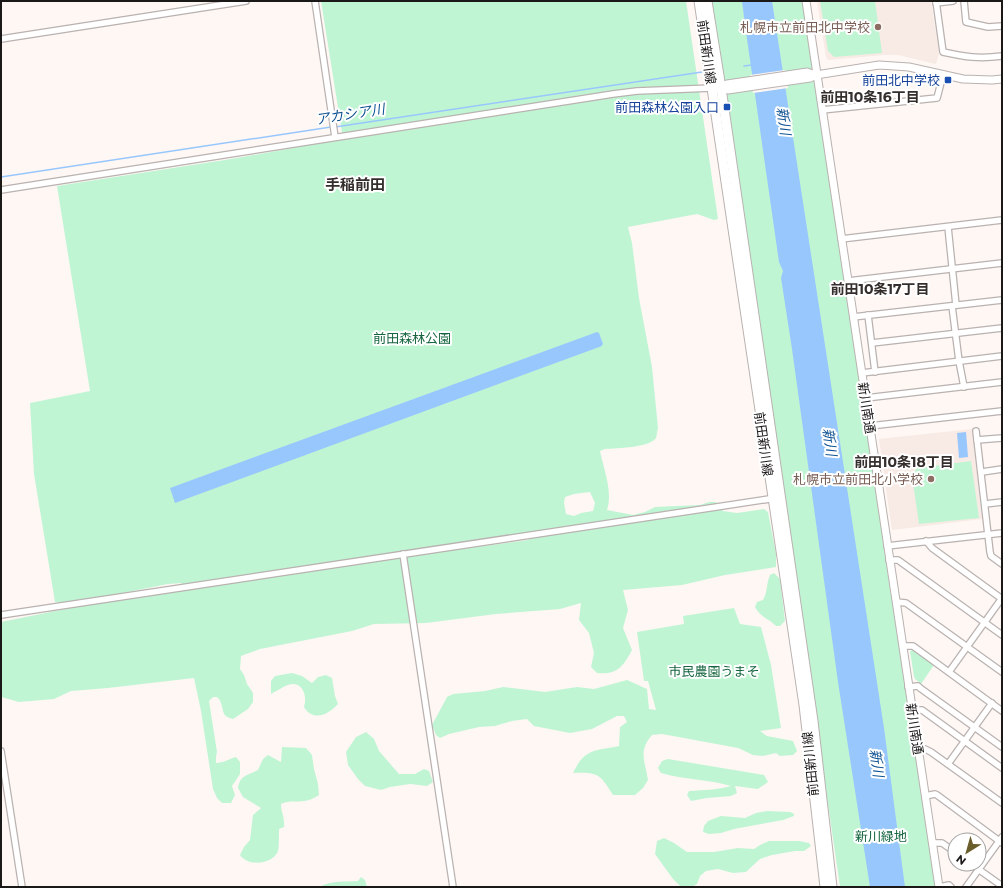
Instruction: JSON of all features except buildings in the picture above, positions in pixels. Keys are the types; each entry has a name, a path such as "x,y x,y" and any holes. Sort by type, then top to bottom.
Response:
{"main road":[{"name":"前田新川線","path":"699,1 722,88"},
{"name":"前田新川線","path":"707,1 722,88 804,705 825,887"},
{"name":"前田新川線","path":"776,498 813,721 832,887"}],"street":[{"path":"1,39 246,1"},
{"path":"315,1 334,135"},
{"name":"新川南通","path":"806,1 939,887"},
{"path":"953,1 936,2 943,52 964,57 985,58 1002,56"},
{"path":"964,1 966,22 988,27 1002,26"},
{"path":"1,190 334,135 613,94 722,88 879,65 909,67 963,79 992,80 1002,78"},
{"path":"822,110 936,98 943,75"},
{"path":"841,239 1002,220"},
{"path":"948,227 952,269 955,333 958,362 964,386"},
{"path":"848,281 1002,264"},
{"path":"853,317 1002,300"},
{"path":"868,315 875,372"},
{"path":"872,343 1002,328"},
{"path":"862,373 1002,356"},
{"path":"866,398 1002,382"},
{"path":"870,426 1002,411"},
{"path":"976,431 991,556 1002,564"},
{"path":"977,440 1002,438"},
{"path":"982,472 1002,469"},
{"path":"1,615 776,498"},
{"path":"985,504 1002,502"},
{"path":"887,546 1002,533"},
{"path":"926,541 932,548 1002,599 949,672"},
{"path":"403,554 453,887"},
{"path":"890,560 898,560 1002,635"},
{"path":"896,602 906,603 1002,672"},
{"path":"903,646 913,646 1002,711"},
{"path":"908,687 918,686 1002,747"},
{"path":"948,764 992,703"},
{"path":"912,710 922,710 1002,768"},
{"path":"919,750 929,750 1002,803"},
{"path":"1,751 22,887"},
{"path":"925,796 937,795 1001,840 987,858"},
{"path":"933,843 942,843 947,846"},
{"path":"966,887 976,872"},
{"path":"982,872 1002,886"},
{"path":"939,887 951,887"}],"shaded area":[{"name":"札幌市立前田北中学校","path":"817,1 931,1 939,53 936,64 898,55 828,60 826,57"},
{"name":"札幌市立前田北小学校","path":"972,429 982,519 892,530 879,439"}],"green space":[{"name":"前田森林公園","path":"321,1 686,1 718,219 714,220 697,214 628,227 632,243 639,298 652,367 658,428 656,438 647,444 632,447 605,449 600,451 606,473 609,496 607,510 633,515 645,512 655,507 700,505 709,502 716,502 723,511 737,513 764,509 768,512 776,554 776,567 725,575 682,585 623,590 628,610 623,628 632,650 626,661 619,669 610,673 597,673 591,667 594,653 589,633 579,620 581,603 560,609 496,614 426,623 374,624 352,631 260,649 241,656 240,669 253,693 253,702 248,709 233,719 228,718 225,715 220,700 217,697 213,697 209,701 217,752 216,763 224,762 236,757 240,762 240,774 232,786 235,795 231,803 222,803 217,798 213,789 201,711 194,678 71,691 54,699 19,702 1,697 1,622 75,607 173,592 182,583 168,584 68,604 55,602 34,474 30,403 90,391 57,186 231,159 343,139","holes":["590,492 595,503 593,511 574,516 566,514 564,503 565,497","534,531 539,532 528,540 461,549 467,543"]},
{"name":"新川緑地","path":"712,1 803,1 873,466 885,556 936,887 840,887"},
{"path":"820,1 875,1 882,53 834,57 828,51"},
{"path":"971,461 979,518 919,524 912,476 917,468"},
{"path":"774,573 780,579 785,621 780,626 776,626 762,616 755,607 757,602 763,600 766,594 770,575"},
{"name":"市民農園うまそ","path":"734,608 740,624 761,627 771,665 781,728 760,731 767,736 793,741 797,751 793,755 780,756 776,753 763,756 753,755 738,748 662,734 652,735 645,746 644,751 644,762 648,780 643,788 635,795 613,795 598,776 588,773 573,773 577,765 586,755 597,750 619,746 620,727 627,722 624,716 617,716 592,729 570,733 534,726 527,719 512,721 495,726 479,727 449,734 440,738 436,735 432,725 447,697 453,694 485,691 503,687 545,692 577,687 594,689 627,680 647,689 649,709 656,710 648,681 644,681 637,632 684,624 683,616"},
{"path":"913,650 934,665 921,684 914,677 910,651"},
{"path":"292,673 302,676 312,683 318,677 326,675 332,678 338,704 325,714 316,716 308,712 304,707 305,698 303,690 297,685 288,685 271,694 271,681 275,676"},
{"path":"366,732 374,739 379,751 399,774 415,774 424,769 429,771 433,782 427,786 410,784 381,790 365,786 348,765 346,752 356,737"},
{"path":"282,747 306,748 312,755 319,795 308,800 286,802 281,804 284,827 279,829 278,851 276,855 268,861 258,863 248,861 243,859 240,855 250,840 253,815 261,808 243,797 238,788 239,784 242,778 258,770 263,759 268,755 281,762"},
{"path":"668,759 764,775 768,782 758,789 735,786 737,793 731,796 691,801 687,795 689,791 716,789 731,786 661,773 658,768 662,761"},
{"path":"767,811 790,812 794,814 794,816 783,820 734,829 721,833 709,834 703,832 704,826 708,821 721,816 745,818 756,813"},
{"path":"664,838 687,852 714,852 738,848 754,849 769,841 799,841 809,843 811,846 804,851 772,855 760,859 746,872 733,873 718,869 706,871 700,876 697,884 692,887 681,887 673,879 655,854 657,841"},
{"path":"361,877 365,880 367,887 319,887 334,882 358,881"}],"water":[{"name":"新川","path":"742,1 772,1 884,728 905,887 870,887 838,682 781,278 783,271 779,262"},
{"path":"597,332 599,333 603,344 602,346 175,503 170,488"},
{"path":"966,432 968,457 959,458 957,433"}],"pier":[{"path":"785,70 788,88 753,93 750,75"}],"waterway":[{"name":"アカシア川","path":"744,66 752,65"},
{"name":"アカシア川","path":"335,127 702,72"},
{"name":"アカシア川","path":"1,177 331,127"}],"place":[{"name":"札幌市立前田北中学校","path":"878,27"},
{"name":"前田北中学校","path":"948,80"},
{"name":"前田森林公園入口","path":"727,107"},
{"name":"札幌市立前田北小学校","path":"931,479"}],"district":[{"name":"前田10条16丁目","path":"870,97"},
{"name":"手稲前田","path":"355,184"},
{"name":"前田10条17丁目","path":"880,289"},
{"name":"前田10条18丁目","path":"904,462"}]}
